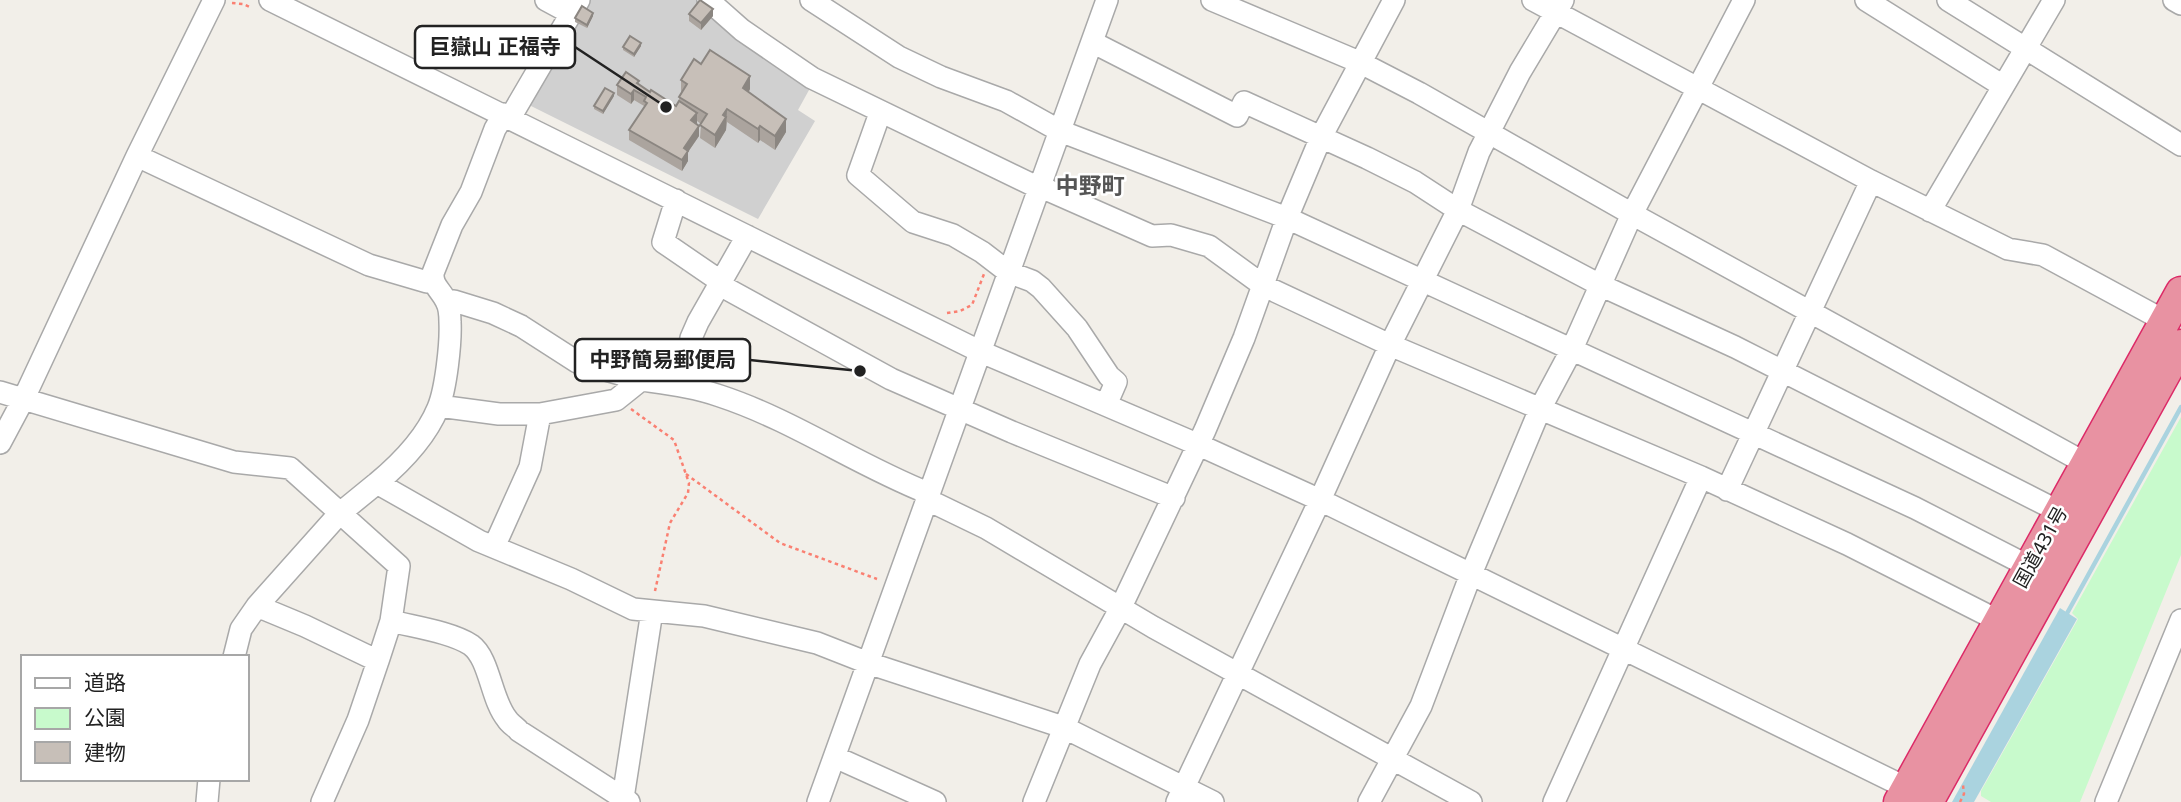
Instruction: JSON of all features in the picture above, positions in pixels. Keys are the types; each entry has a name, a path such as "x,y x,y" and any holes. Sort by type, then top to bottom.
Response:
{"highway":[{"name":"国道431号","path":"1920,799 2173,333 2181,292"},
{"name":"国道431号","path":"1920,799 1998,621 2087,464 2173,333"}],"street":[{"path":"234,655 241,629 257,606 339,514 399,464 439,407 447,363 450,322 447,302 433,281 433,273 452,225 471,192 495,129 507,116 576,7 546,0"},
{"path":"708,0 742,30 812,78 880,113 1039,188 1152,236 1171,235 1209,246 1264,286 1390,345 1701,477 1847,544 1998,621"},
{"path":"811,0 899,57 942,77 1006,101 1060,131 1287,218 1915,508 2030,567"},
{"path":"818,802 1107,0"},
{"path":"1212,0 1257,9 1359,62 2087,464"},
{"path":"1034,802 1090,664 1199,445 1321,137 1394,0"},
{"path":"1533,0 1559,6 1697,88 1930,211 2008,249 2043,256 2173,333"},
{"path":"1369,802 1421,706 1471,574 1540,409 1572,349 1632,214 1744,0"},
{"path":"1866,0 2003,86"},
{"path":"1948,0 2181,145"},
{"path":"1930,211 2054,0"},
{"path":"2174,0 2181,4"},
{"path":"0,443 24,398 137,156 221,3"},
{"path":"263,5 311,9 507,116 979,351 1320,500 1920,799"},
{"path":"1180,794 1320,500 1390,345 1458,210 1489,133 1559,6"},
{"path":"1092,42 1237,116 1244,102 1415,182 1458,210 1600,285 1783,372 2060,512"},
{"path":"880,113 858,175 913,222 953,235 1008,272 1032,281 1041,288 1077,328 1109,376 1116,382 1106,405"},
{"path":"137,156 369,265 427,282 433,281"},
{"path":"1727,489 1871,181"},
{"path":"676,200 663,242 719,282 891,379 1174,498"},
{"path":"683,386 691,338 719,282 747,236"},
{"path":"447,302 454,301 493,313 521,326 577,362 641,380 683,386 720,396 762,413 928,496 1120,608 1471,802"},
{"path":"439,407 499,414 540,414 616,400 641,380"},
{"path":"0,392 234,462 290,468 400,566 391,621 378,661 358,720 322,802"},
{"path":"494,547 530,467 540,414"},
{"path":"1554,802 1701,477"},
{"path":"377,483 479,541 571,579 633,609 704,616 817,643 868,663 1063,727 1180,794 1213,802"},
{"path":"257,606 378,661"},
{"path":"391,621 454,638 471,646 480,655 507,719 519,731 627,801 652,611"},
{"path":"2106,802 2181,620"},
{"path":"835,757 935,802"},
{"path":"207,802 209,781"}],"path":[{"path":"221,3 263,5"},
{"path":"940,312 960,311 972,305 987,263"},
{"path":"616,400 674,440 689,482 688,493 670,523 652,611"},
{"path":"686,474 780,543 895,586"}],"shaded area":[{"path":"585,0 701,0 814,81 798,110 815,121 758,219 527,104"}],"green space":[{"path":"2181,417 2181,555 2080,802 1991,802 1981,796 1981,791 2078,619 2072,613"}],"water":[{"path":"2060,608 2077,619 1974,802 1952,802"}],"building":[{"path":"700,0 713,9 701,23 689,14"},
{"path":"582,6 593,13 587,25 575,18"},
{"path":"630,36 641,43 634,54 623,47"},
{"path":"710,50 750,76 743,88 786,119 775,136 760,126 758,129 727,109 723,115 726,117 715,135 700,125 707,114 679,97 687,84 681,80 694,59 701,64"},
{"path":"626,72 650,92 651,90 676,106 679,101 697,113 691,120 699,126 684,148 688,151 682,160 629,130 647,103 644,101 646,97 634,90 631,94 617,85"},
{"path":"605,88 614,93 603,111 594,106"}],"waterway":[{"path":"2065,617 2181,407"}],"place":[{"name":"巨嶽山 正福寺","path":"666,107"},
{"name":"中野簡易郵便局","path":"860,371"}],"district":[{"name":"中野町","path":"1090,186"}]}
